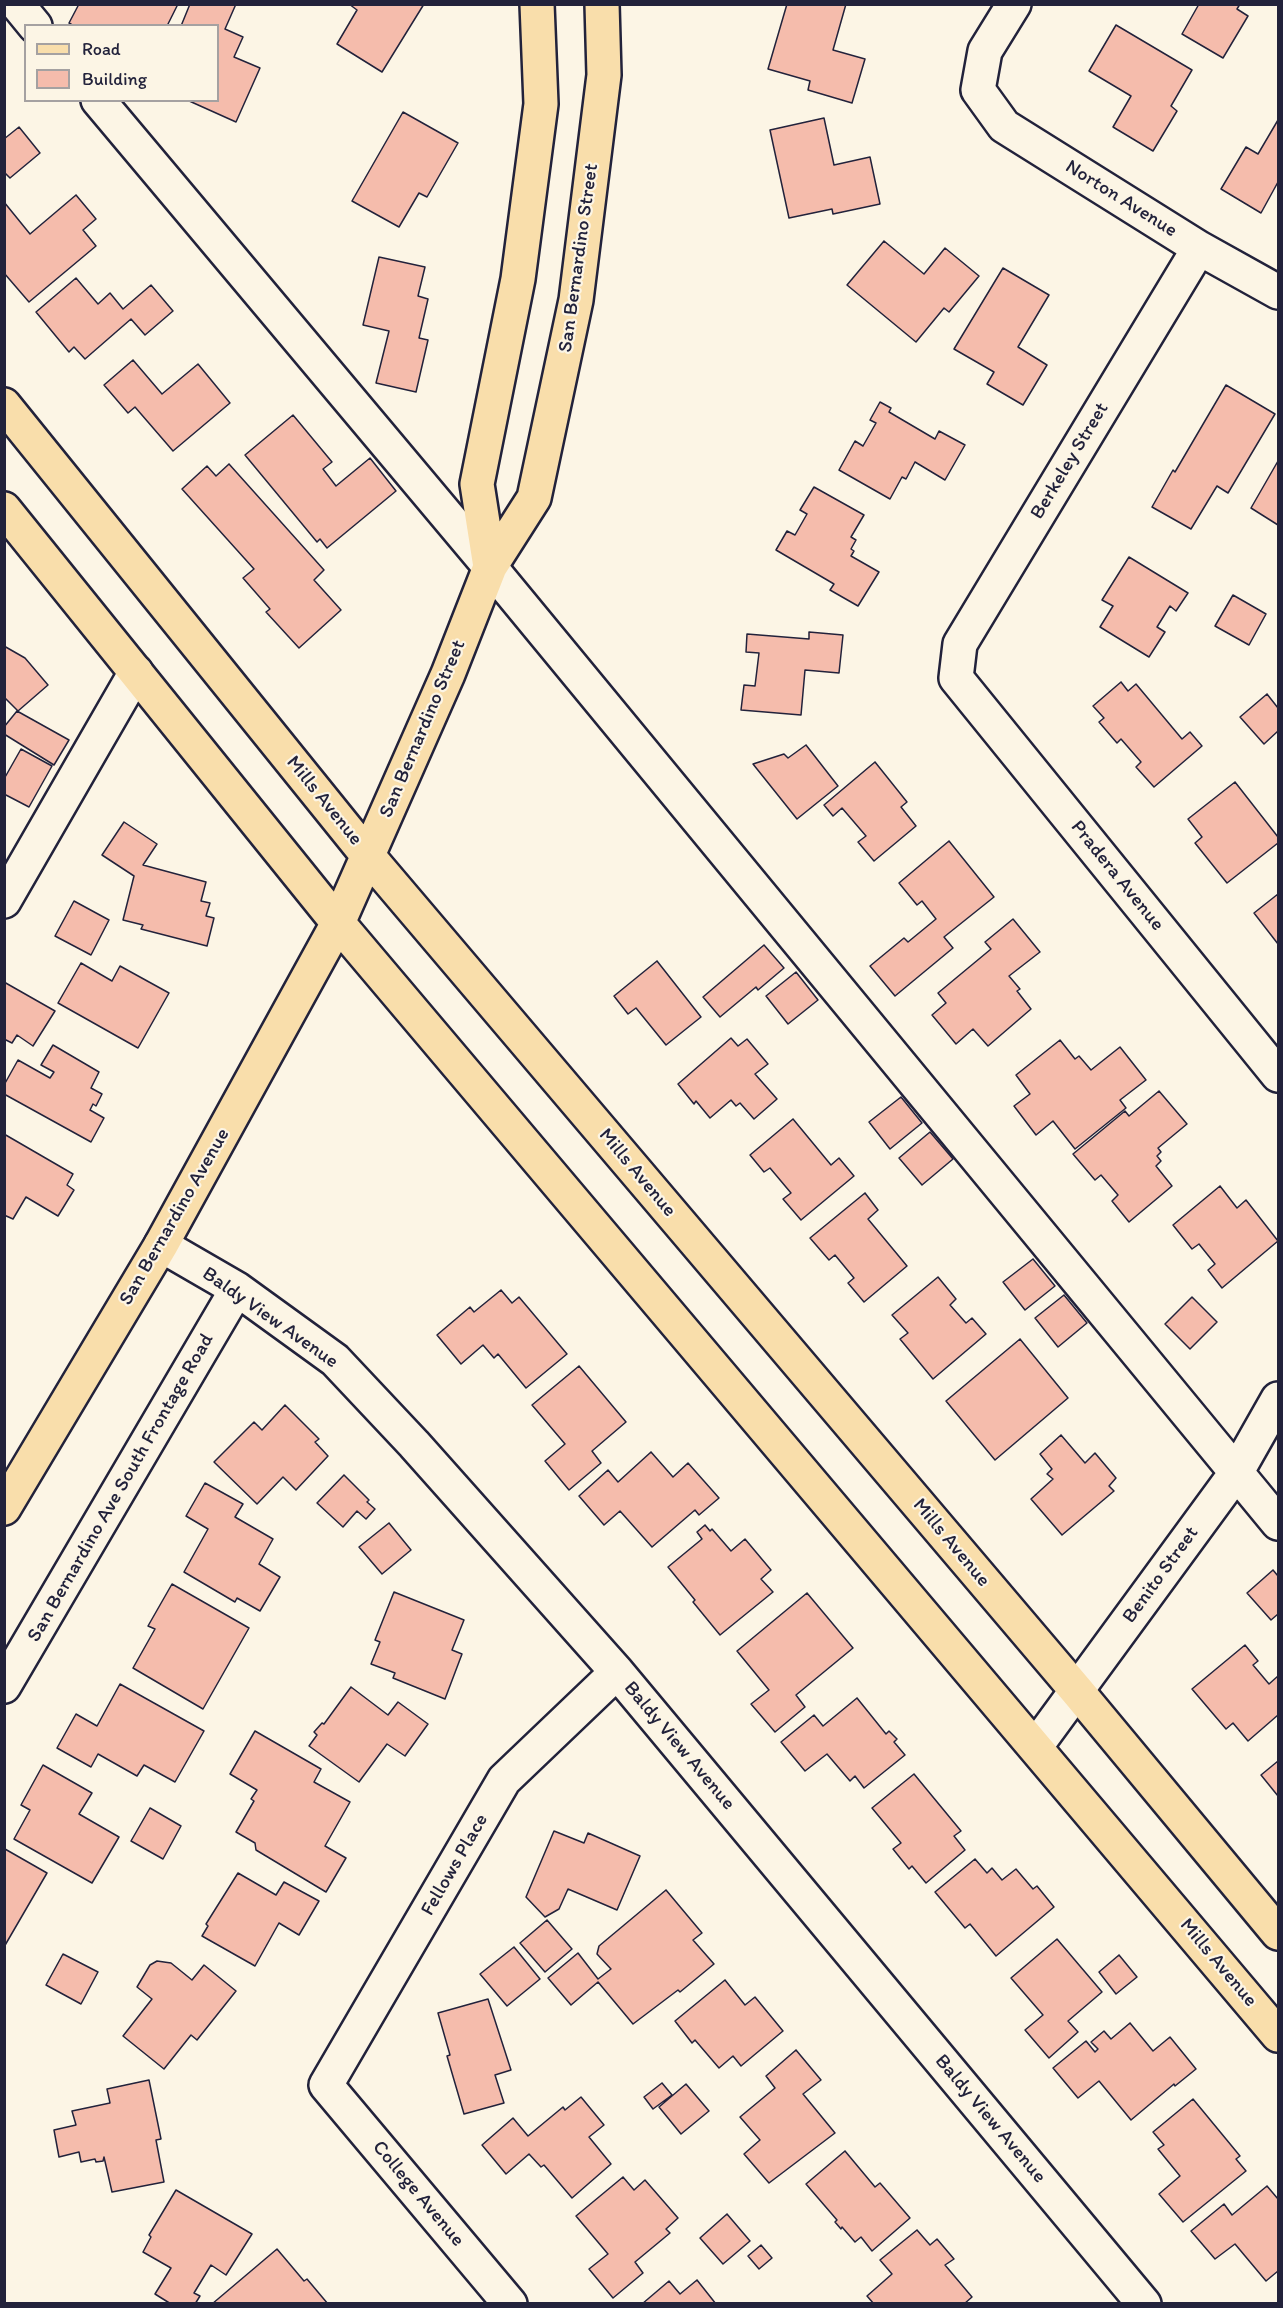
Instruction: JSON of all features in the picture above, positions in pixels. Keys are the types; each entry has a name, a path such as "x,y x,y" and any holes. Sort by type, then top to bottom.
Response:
{"main road":[{"name":"San Bernardino Street","path":"489,567 477,484 518,279 541,104 537,4"},
{"name":"San Bernardino Street","path":"338,923 448,674 489,567 534,498 576,300 604,75 602,4"},
{"name":"Mills Avenue","path":"4,405 368,856 1077,1691 1278,1933"},
{"name":"Mills Avenue","path":"4,509 338,923 1278,2035"},
{"name":"San Bernardino Avenue","path":"4,1508 161,1245 338,923"}],"street":[{"path":"17,4 33,24"},
{"name":"Norton Avenue","path":"1014,4 985,51 978,90 1004,126 1199,248 1278,292"},
{"path":"100,102 489,567 1278,1523"},
{"name":"Berkeley Street","path":"956,678 960,644 1199,248"},
{"path":"4,900 136,672"},
{"name":"Pradera Avenue","path":"956,678 1278,1075"},
{"name":"Baldy View Avenue","path":"161,1245 237,1289 335,1360 414,1444 617,1672 1144,2304"},
{"name":"San Bernardino Ave South Frontage Road","path":"4,1686 237,1289"},
{"name":"Benito Street","path":"1036,1746 1236,1473 1278,1399"},
{"name":"Fellows Place","path":"326,2085 504,1780 617,1672"},
{"name":"College Avenue","path":"326,2085 510,2304"}],"building":[{"path":"79,4 178,4 168,24 69,23"},
{"path":"190,4 236,4 225,29 243,37 234,57 260,68 236,122 191,102 219,102 219,24 182,24"},
{"path":"349,4 424,4 382,72 337,44 357,10"},
{"path":"787,4 846,4 833,50 865,59 852,103 808,90 810,81 768,69"},
{"path":"1199,4 1240,4 1237,9 1248,16 1223,58 1182,34"},
{"path":"1116,25 1192,70 1171,106 1177,111 1153,151 1113,127 1131,96 1089,71"},
{"path":"403,112 458,143 427,197 419,193 399,227 352,201"},
{"path":"824,118 834,165 870,157 880,204 833,214 832,209 789,218 770,130"},
{"path":"1278,120 1278,182 1261,213 1221,189 1246,147 1258,154"},
{"path":"19,127 40,153 10,178 4,172 4,139"},
{"path":"76,195 96,219 83,230 96,246 29,302 4,273 4,202 30,234"},
{"path":"884,241 924,274 945,248 979,276 949,312 944,308 916,342 847,285"},
{"path":"379,257 425,267 418,296 428,299 419,338 428,340 416,392 376,383 389,331 363,325"},
{"path":"1003,268 1049,295 1018,347 1047,365 1023,405 987,384 994,372 954,349"},
{"path":"76,278 98,304 110,293 123,309 151,285 173,311 145,335 131,319 85,359 74,347 69,352 36,312"},
{"path":"133,360 162,394 198,364 230,403 173,451 135,407 128,413 104,385"},
{"path":"1226,385 1275,414 1228,493 1217,486 1191,529 1152,507"},
{"path":"880,402 891,408 889,412 935,439 939,431 965,445 945,480 915,462 906,479 902,477 890,499 839,470 855,441 863,446 876,423 870,420"},
{"path":"293,415 332,462 323,469 336,486 370,458 396,491 327,548 320,539 317,542 245,455"},
{"path":"1278,461 1278,525 1251,508"},
{"path":"229,464 324,570 314,580 341,610 299,648 266,612 270,609 243,578 254,569 182,489 207,466 216,476"},
{"path":"814,487 864,515 851,537 856,540 851,549 854,551 851,556 879,572 858,606 830,590 834,584 776,550 787,531 795,535 807,514 800,510"},
{"path":"1129,557 1188,593 1176,611 1170,606 1157,627 1165,632 1149,657 1100,627 1113,606 1102,600"},
{"path":"1233,595 1266,614 1249,645 1215,626"},
{"path":"809,632 843,635 839,673 805,670 801,715 741,710 744,685 755,686 759,653 746,652 747,634 809,639"},
{"path":"4,646 25,658 48,685 18,711 4,697"},
{"path":"1121,682 1128,691 1136,684 1182,739 1190,732 1202,746 1154,787 1136,767 1141,762 1121,739 1117,743 1099,722 1104,718 1093,706"},
{"path":"1267,694 1278,708 1278,731 1264,744 1240,717"},
{"path":"17,711 69,740 54,765 4,734 4,727"},
{"path":"806,745 838,786 797,819 753,764 784,754 788,758"},
{"path":"21,749 52,766 29,807 4,794 4,779"},
{"path":"875,762 907,802 901,807 916,826 874,861 858,842 866,836 842,808 833,816 824,805"},
{"path":"1235,782 1278,837 1278,843 1227,883 1195,843 1202,837 1188,819"},
{"path":"124,822 157,844 143,865 206,882 201,901 210,903 206,916 214,918 207,946 141,929 143,925 123,920 134,876 102,855"},
{"path":"949,841 994,897 944,937 953,948 895,996 870,966 904,938 908,942 936,919 922,901 917,905 899,883"},
{"path":"1278,894 1278,944 1254,913"},
{"path":"74,901 109,920 91,955 55,936"},
{"path":"1013,919 1040,952 1009,976 1020,989 1017,991 1031,1009 988,1046 973,1029 956,1044 932,1015 946,1003 938,993 991,949 985,942"},
{"path":"764,945 784,968 758,990 756,987 720,1017 703,997"},
{"path":"657,961 701,1017 666,1045 636,1008 628,1014 614,996"},
{"path":"81,963 112,981 120,966 169,993 138,1048 58,1003"},
{"path":"796,972 818,1000 788,1024 766,996"},
{"path":"4,982 55,1011 33,1046 17,1035 12,1043 4,1039"},
{"path":"731,1038 738,1046 747,1039 768,1064 755,1074 777,1099 754,1119 740,1103 736,1106 731,1100 710,1118 696,1101 694,1104 678,1084"},
{"path":"1060,1040 1075,1059 1079,1056 1091,1070 1120,1047 1146,1080 1120,1100 1126,1108 1075,1149 1053,1121 1036,1135 1014,1106 1030,1094 1016,1075"},
{"path":"53,1045 99,1072 91,1088 102,1094 96,1106 93,1104 90,1110 104,1118 91,1142 4,1094 4,1085 18,1060 50,1078 54,1072 41,1065"},
{"path":"1159,1091 1187,1124 1158,1148 1161,1152 1157,1156 1161,1161 1156,1166 1172,1186 1129,1222 1112,1201 1118,1195 1101,1175 1095,1180 1073,1154 1125,1111 1129,1116"},
{"path":"901,1097 922,1123 890,1149 869,1122"},
{"path":"793,1119 831,1165 839,1158 854,1176 801,1220 783,1199 791,1193 770,1168 764,1172 750,1155"},
{"path":"930,1132 953,1159 922,1185 899,1158"},
{"path":"4,1134 73,1174 67,1185 74,1190 58,1216 26,1197 13,1219 4,1215"},
{"path":"1220,1186 1237,1208 1246,1200 1278,1241 1222,1288 1208,1270 1215,1264 1199,1244 1192,1249 1173,1225"},
{"path":"865,1193 878,1210 868,1219 907,1266 864,1302 848,1283 854,1278 835,1255 829,1260 810,1238"},
{"path":"1033,1259 1055,1286 1025,1310 1003,1282"},
{"path":"938,1277 956,1299 950,1305 966,1323 972,1318 986,1334 933,1379 900,1339 908,1333 892,1315"},
{"path":"501,1290 512,1303 519,1297 567,1354 526,1388 498,1354 494,1358 483,1345 461,1364 437,1335 470,1307 474,1312"},
{"path":"1064,1295 1087,1323 1058,1347 1035,1318"},
{"path":"1192,1297 1217,1322 1190,1349 1165,1324"},
{"path":"1020,1339 1068,1398 995,1460 946,1401"},
{"path":"579,1366 626,1422 592,1451 601,1463 569,1490 545,1461 565,1444 532,1405"},
{"path":"285,1405 319,1439 315,1442 328,1456 296,1490 283,1477 257,1504 214,1462 254,1422 262,1430"},
{"path":"1061,1435 1085,1463 1095,1453 1116,1478 1109,1486 1114,1491 1062,1535 1031,1499 1053,1479 1047,1474 1052,1469 1040,1454"},
{"path":"651,1452 673,1477 688,1463 719,1498 699,1515 695,1510 652,1547 620,1511 604,1525 579,1496 608,1470 618,1482"},
{"path":"344,1475 375,1509 366,1519 357,1511 343,1527 317,1503"},
{"path":"205,1483 243,1504 235,1517 273,1539 259,1564 280,1577 260,1611 237,1598 235,1602 184,1572 208,1529 186,1516"},
{"path":"389,1523 411,1550 382,1574 359,1547"},
{"path":"705,1525 710,1531 712,1529 731,1551 745,1539 771,1570 761,1579 773,1592 720,1635 668,1567 702,1539 697,1532"},
{"path":"1273,1570 1278,1576 1278,1614 1271,1620 1247,1593"},
{"path":"172,1584 249,1628 203,1709 133,1668 155,1629 148,1626"},
{"path":"394,1592 464,1620 452,1650 462,1654 445,1699 393,1678 395,1673 371,1664 380,1642 375,1640"},
{"path":"807,1593 853,1648 796,1695 805,1707 775,1732 751,1704 769,1690 737,1651"},
{"path":"1245,1645 1258,1661 1253,1665 1269,1684 1278,1676 1278,1715 1248,1741 1233,1723 1226,1729 1192,1689"},
{"path":"120,1684 204,1731 175,1782 144,1765 137,1776 98,1754 91,1767 57,1748 76,1714 97,1726"},
{"path":"351,1687 388,1715 398,1702 428,1724 405,1756 387,1744 359,1782 309,1746 317,1735 314,1732 322,1723 324,1724"},
{"path":"857,1698 886,1734 889,1731 897,1739 894,1742 905,1755 864,1788 855,1776 850,1781 827,1754 805,1771 781,1742 814,1715 823,1726"},
{"path":"255,1731 321,1769 314,1782 350,1802 325,1846 346,1858 326,1892 256,1850 255,1843 236,1832 254,1801 251,1799 257,1790 230,1774"},
{"path":"1278,1761 1278,1796 1261,1775"},
{"path":"43,1765 92,1793 79,1814 119,1837 92,1883 14,1839 30,1810 21,1805"},
{"path":"914,1774 961,1831 954,1836 965,1850 926,1883 912,1866 909,1869 893,1849 901,1843 872,1808"},
{"path":"150,1808 181,1826 163,1859 131,1841"},
{"path":"554,1831 584,1843 588,1833 640,1856 617,1910 568,1889 559,1909 545,1917 526,1897"},
{"path":"5,1849 47,1873 4,1947 4,1851"},
{"path":"975,1859 987,1873 992,1868 1002,1880 1016,1869 1033,1889 1037,1886 1054,1907 996,1956 970,1924 965,1928 935,1892"},
{"path":"238,1873 276,1895 284,1882 319,1901 299,1935 279,1923 255,1966 202,1936 208,1926 206,1924"},
{"path":"666,1890 702,1933 693,1940 714,1964 680,1992 678,1990 633,2024 598,1982 571,2005 548,1978 578,1953 598,1979 611,1969 597,1954 599,1946"},
{"path":"547,1920 572,1949 545,1972 520,1943"},
{"path":"1057,1939 1102,1992 1068,2021 1078,2032 1049,2058 1025,2030 1043,2015 1011,1978"},
{"path":"514,1947 540,1979 507,2006 480,1974"},
{"path":"63,1954 98,1972 81,2004 46,1985"},
{"path":"1119,1955 1137,1977 1116,1994 1099,1972"},
{"path":"157,1961 171,1963 192,1980 204,1965 236,1991 197,2040 191,2035 164,2069 123,2036 152,1999 137,1987 150,1965"},
{"path":"725,1980 745,2005 755,1997 783,2031 741,2066 733,2056 719,2068 695,2040 692,2043 675,2021"},
{"path":"488,1999 511,2070 495,2075 504,2103 464,2114 447,2056 450,2055 438,2013"},
{"path":"1130,2023 1153,2051 1170,2037 1196,2069 1131,2120 1099,2081 1078,2098 1053,2068 1086,2041 1095,2052 1098,2049 1091,2042 1104,2031 1111,2039"},
{"path":"796,2050 821,2080 803,2094 835,2133 769,2183 744,2154 760,2140 740,2117 775,2088 766,2076"},
{"path":"149,2080 161,2139 156,2140 164,2182 112,2192 104,2157 103,2161 96,2162 95,2159 81,2162 79,2152 59,2157 54,2130 76,2125 72,2111 110,2103 107,2089"},
{"path":"662,2083 672,2095 653,2109 644,2097"},
{"path":"686,2084 709,2111 681,2134 659,2107"},
{"path":"581,2097 604,2125 589,2137 611,2164 572,2198 544,2165 541,2167 529,2154 506,2174 482,2145 513,2118 528,2136 563,2107 565,2110"},
{"path":"1193,2099 1240,2156 1236,2159 1246,2171 1183,2222 1159,2194 1180,2176 1158,2149 1164,2145 1153,2132"},
{"path":"845,2151 875,2187 880,2183 910,2218 872,2251 861,2237 855,2242 842,2227 841,2229 835,2222 837,2220 806,2184"},
{"path":"623,2177 634,2190 645,2180 678,2218 666,2229 670,2233 635,2262 643,2273 613,2298 589,2269 608,2254 576,2216"},
{"path":"1267,2186 1278,2199 1278,2271 1266,2281 1235,2244 1215,2259 1191,2231 1224,2204 1232,2215"},
{"path":"176,2190 252,2234 226,2275 211,2265 194,2293 200,2296 195,2304 171,2304 155,2294 171,2268 143,2252 151,2237 149,2235"},
{"path":"727,2214 750,2241 723,2264 700,2238"},
{"path":"917,2230 930,2245 937,2239 954,2259 945,2265 972,2297 964,2304 874,2304 867,2296 892,2274 880,2260"},
{"path":"761,2245 772,2258 759,2269 748,2256"},
{"path":"277,2249 304,2281 307,2279 328,2304 212,2304"},
{"path":"697,2280 716,2304 642,2304 669,2281 680,2294"}]}
